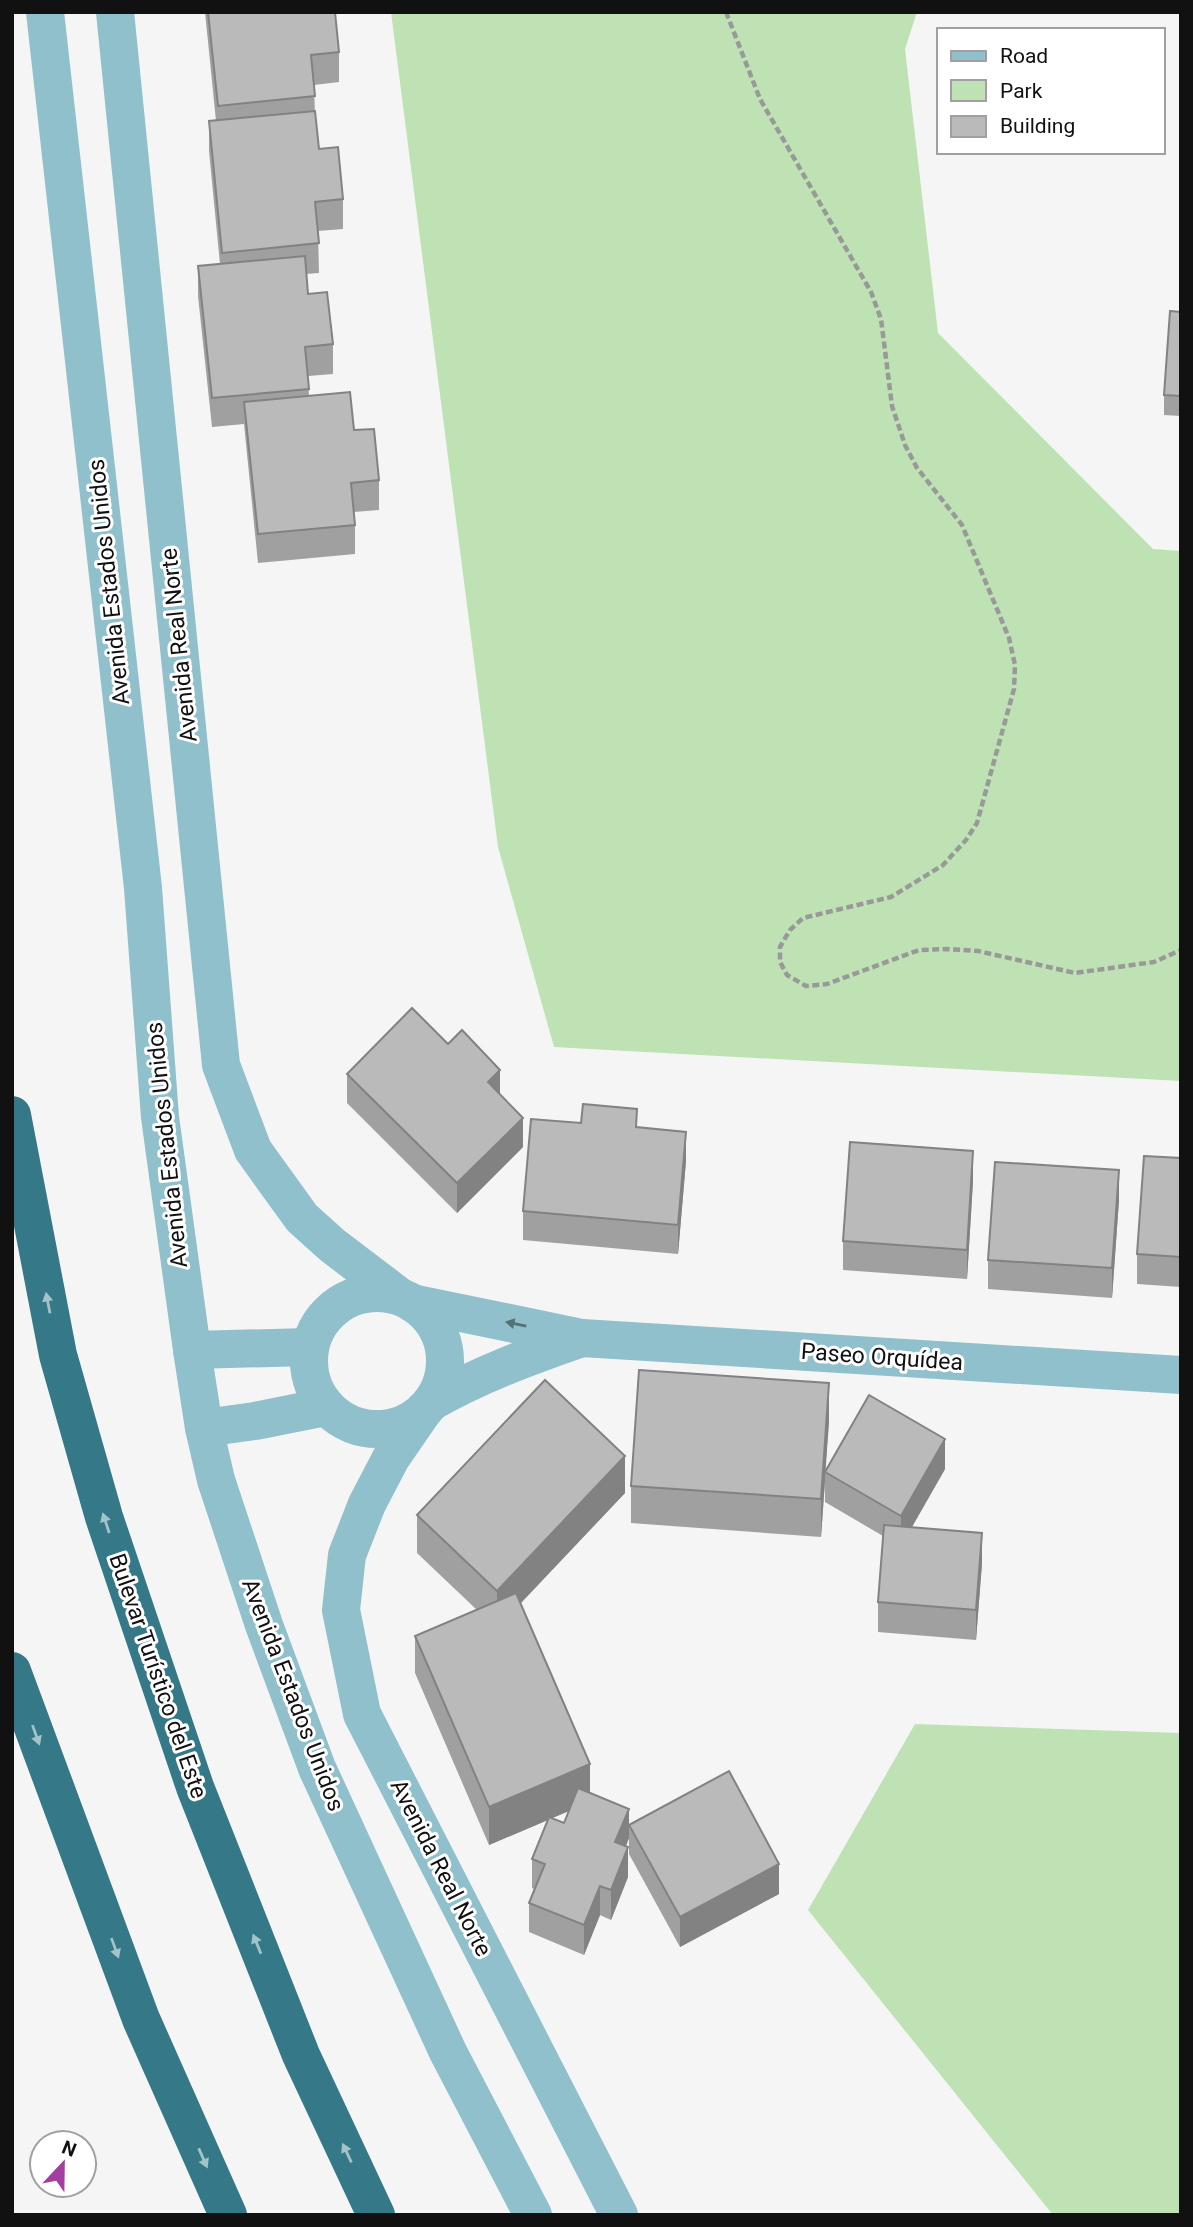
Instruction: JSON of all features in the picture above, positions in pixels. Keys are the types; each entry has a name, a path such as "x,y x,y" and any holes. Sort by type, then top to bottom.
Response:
{"highway":[{"name":"Bulevar Turístico del Este","path":"12,1115 58,1355 108,1530 195,1787 301,2055 376,2215"},
{"path":"12,1671 141,2019 229,2215"}],"street":[{"name":"Avenida Estados Unidos","path":"45,12 143,888 160,1117 204,1428 216,1480 264,1625 317,1768 448,2052 533,2215"},
{"name":"Avenida Real Norte","path":"115,12 221,1065 253,1150 302,1218 332,1245 405,1299"},
{"path":"332,1245 336,1278 332,1308"},
{"path":"376,1292 582,1338 515,1361 466,1383 428,1406 413,1419 388,1429 360,1428 341,1420 325,1406 314,1388 308,1368 309,1347 317,1325 332,1308 353,1297 376,1292"},
{"path":"405,1299 433,1321 443,1340 446,1361 443,1382 428,1406"},
{"name":"Paseo Orquídea","path":"582,1338 1181,1375"},
{"path":"192,1349 309,1347"},
{"path":"204,1428 325,1406"},
{"name":"Avenida Real Norte","path":"428,1406 391,1458 367,1504 348,1555 341,1610 362,1714 619,2215"},
{"name":"Avenida Real Norte","path":"360,1428 371,1466 367,1504"}],"path":[{"path":"726,12 760,99 871,292 881,319 892,406 905,444 917,468 962,525 1009,638 1015,666 1014,689 985,798 977,823 966,840 943,865 891,897 803,918 790,930 780,947 780,962 787,975 806,986 827,984 919,950 978,951 1075,973 1154,962 1181,950"}],"green space":[{"path":"391,12 917,12 905,49 938,333 1153,549 1181,551 1181,1081 554,1047 498,847"},
{"path":"915,1724 1181,1733 1181,2215 1053,2215 808,1910"}],"building":[{"path":"208,12 335,12 339,52 311,55 315,96 218,106"},
{"path":"315,111 319,149 338,147 343,199 315,202 319,243 222,253 209,121"},
{"path":"305,256 308,294 327,292 333,344 305,347 309,389 212,398 198,266"},
{"path":"1170,311 1181,312 1181,396 1164,395"},
{"path":"350,392 354,430 374,429 379,480 351,483 355,525 258,534 244,402"},
{"path":"412,1008 448,1044 462,1030 500,1070 488,1082 523,1118 457,1183 347,1074"},
{"path":"583,1104 637,1109 636,1127 686,1132 678,1225 523,1211 531,1119 581,1123"},
{"path":"850,1142 973,1151 967,1250 843,1241"},
{"path":"1144,1156 1181,1158 1181,1257 1137,1254"},
{"path":"995,1162 1119,1170 1112,1268 988,1260"},
{"path":"639,1370 829,1383 821,1499 631,1486"},
{"path":"545,1380 625,1456 497,1591 417,1515"},
{"path":"869,1395 945,1439 901,1516 825,1472"},
{"path":"884,1525 982,1533 976,1610 878,1602"},
{"path":"516,1593 590,1764 489,1807 415,1636"},
{"path":"729,1771 779,1864 680,1917 629,1825"},
{"path":"578,1788 629,1809 615,1842 628,1847 611,1890 600,1886 584,1925 529,1903 545,1864 532,1859 549,1817 564,1823"}]}
